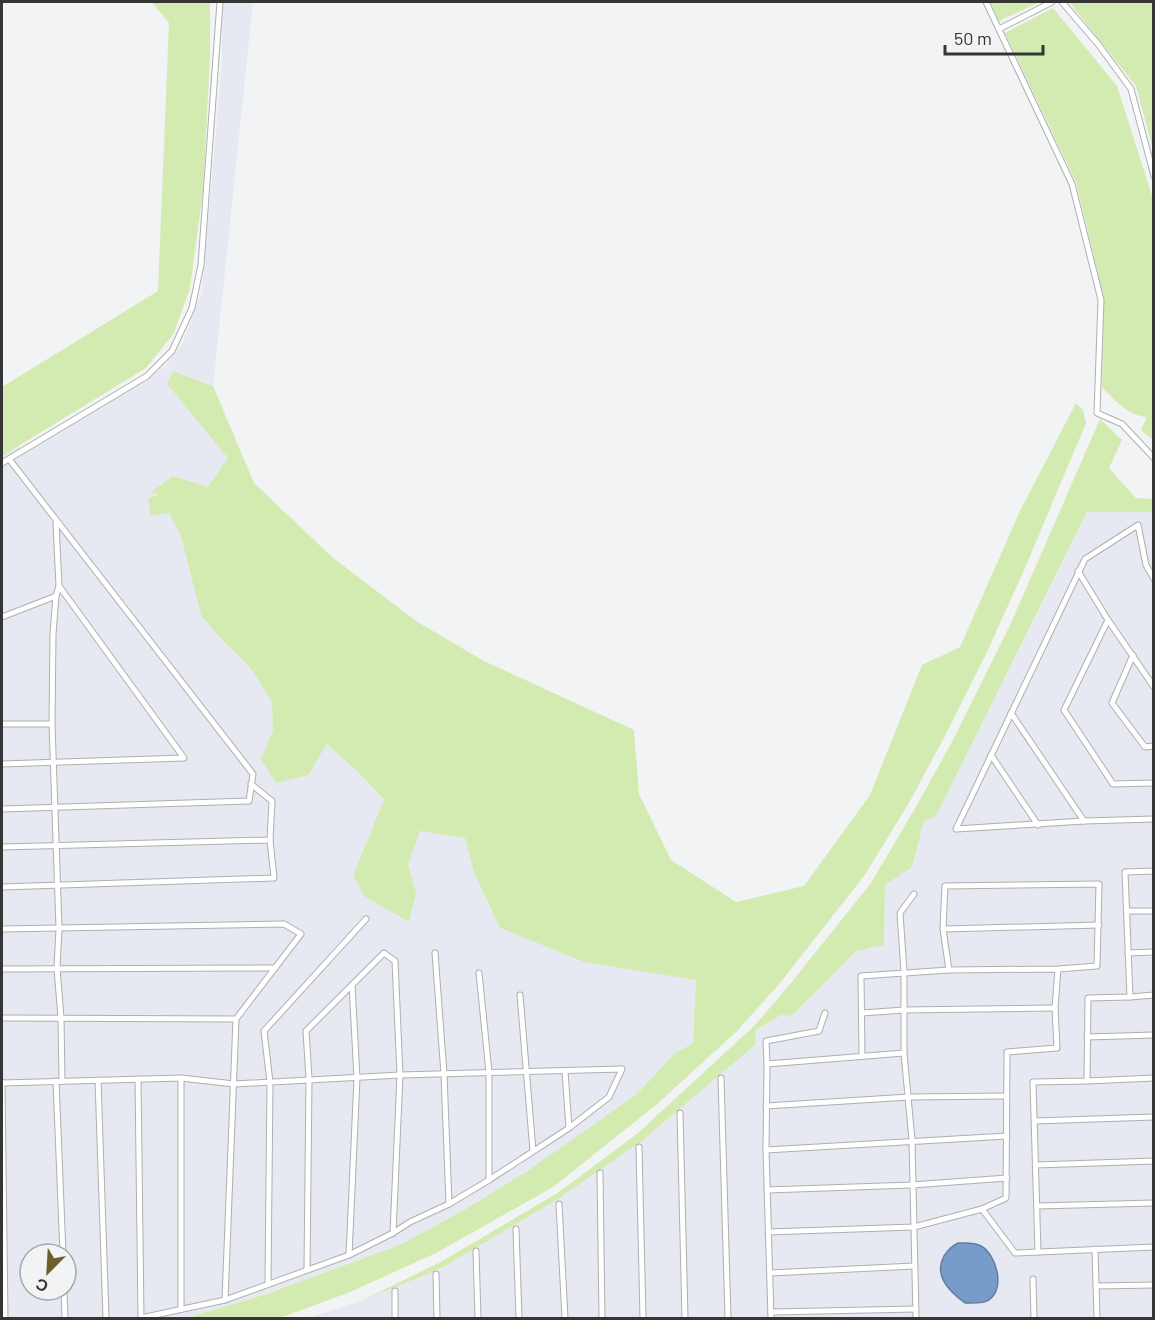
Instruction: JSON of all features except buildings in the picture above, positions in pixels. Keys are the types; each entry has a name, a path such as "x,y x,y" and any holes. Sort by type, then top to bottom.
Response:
{"lane":[{"path":"2,463 147,376 172,351 192,308 201,265 220,2"},
{"path":"986,2 1072,184 1101,300 1097,413 1122,424 1154,458"},
{"path":"999,29 1052,2"},
{"path":"1062,2 1098,44 1131,89 1154,176"},
{"path":"2,808 249,801 253,774 9,459"},
{"path":"56,521 59,586 53,634 52,724 59,928 57,968 62,1018 59,1081 63,1242"},
{"path":"1154,579 1146,565 1138,525 1085,559 956,829 1154,819"},
{"path":"1078,571 1154,687"},
{"path":"2,764 184,758 59,586"},
{"path":"2,617 56,596"},
{"path":"1108,620 1064,711 1113,784 1154,783"},
{"path":"1133,655 1112,703 1145,747 1154,746"},
{"path":"1011,713 1084,821"},
{"path":"2,724 52,724"},
{"path":"991,755 1038,825"},
{"path":"2,887 274,878 270,840 272,801 251,784"},
{"path":"2,847 270,840"},
{"path":"1130,997 1125,872 1154,872"},
{"path":"862,1056 861,976 949,970 1058,969 1097,966 1100,884 945,886 943,929 949,970"},
{"path":"915,894 900,913 904,972 904,1053 912,1140 916,1318"},
{"path":"1127,911 1154,911"},
{"path":"268,1283 270,1082 264,1031 366,920"},
{"path":"2,929 284,924 301,934 236,1019 225,1300"},
{"path":"943,929 1099,925"},
{"path":"1128,952 1154,952"},
{"path":"307,1269 309,1079 306,1030 384,953 395,961 400,1075 393,1233"},
{"path":"435,953 444,1074 448,1204"},
{"path":"2,969 275,968"},
{"path":"768,1232 914,1227 982,1209 1006,1198 1007,1052 1057,1048 1055,1008 1058,969"},
{"path":"479,973 489,1072 489,1180"},
{"path":"349,1255 357,1078 352,985"},
{"path":"520,995 533,1151"},
{"path":"1087,1081 1088,998 1154,995"},
{"path":"862,1013 904,1010 1055,1008"},
{"path":"825,1013 819,1031 766,1041 766,1150 771,1315 916,1309"},
{"path":"2,1018 236,1019"},
{"path":"1088,1037 1154,1035"},
{"path":"767,1064 904,1053"},
{"path":"5,1318 2,1083 59,1081 138,1079 181,1078 234,1084 400,1075 622,1069 609,1097 569,1128 489,1180 393,1233 349,1255 225,1300 141,1318 138,1079"},
{"path":"565,1071 569,1128"},
{"path":"181,1078 181,1309"},
{"path":"721,1078 728,1318"},
{"path":"1038,1252 1034,1082 1154,1078"},
{"path":"98,1080 106,1318"},
{"path":"766,1106 909,1097 1006,1096"},
{"path":"680,1113 685,1318"},
{"path":"1035,1121 1154,1117"},
{"path":"766,1150 1007,1136"},
{"path":"639,1147 643,1318"},
{"path":"1036,1166 1154,1161"},
{"path":"600,1173 602,1318"},
{"path":"767,1190 912,1185 1007,1178"},
{"path":"1037,1206 1154,1203"},
{"path":"559,1204 565,1318"},
{"path":"982,1209 1015,1253 1154,1247"},
{"path":"516,1229 519,1318"},
{"path":"1095,1249 1096,1318"},
{"path":"476,1251 478,1318"},
{"path":"770,1273 914,1266"},
{"path":"436,1274 437,1318"},
{"path":"1033,1279 1034,1318"},
{"path":"1096,1286 1154,1285"},
{"path":"395,1291 395,1318"},
{"path":"64,1302 65,1318"}],"shaded area":[{"path":"222,2 253,2 213,386 173,371 167,384 229,458 208,487 174,476 151,492 161,495 151,516 169,512 181,536 221,639 250,667 272,702 273,730 261,759 308,774 327,744 359,773 384,801 353,875 416,893 408,864 420,830 465,838 474,873 500,928 584,962 696,979 693,1043 674,1054 637,1094 526,1172 402,1244 267,1294 186,1318 2,1318 2,456 19,446 26,453 150,378 167,364 182,344 202,292 222,60"},
{"path":"1088,511 1153,512 1153,1318 307,1318 361,1301 442,1268 558,1199 643,1140 755,1045 756,1030 781,1015 793,1016 856,950 884,945 885,885 912,867 924,821 936,816"}],"green space":[{"path":"152,2 210,2 210,58 203,190 190,288 174,333 146,368 2,456 2,387 158,291 169,23"},
{"path":"990,2 1040,2 999,21"},
{"path":"1069,2 1153,2 1153,150 1136,86"},
{"path":"1053,8 1117,86 1153,199 1153,440 1141,430 1147,417 1128,410 1102,387 1104,298 1076,182 1005,33"},
{"path":"173,371 213,386 254,483 332,557 416,621 484,661 634,730 639,794 671,860 736,902 804,886 870,795 922,665 960,647 1020,511 1076,403 1083,410 1086,423 986,654 909,803 864,876 780,983 737,1031 656,1105 553,1187 436,1253 350,1292 280,1318 186,1318 267,1294 402,1244 526,1172 637,1094 674,1054 693,1043 696,980 584,962 500,928 474,873 465,838 420,831 408,864 416,893 409,922 364,896 353,875 384,800 327,744 308,775 276,783 261,759 273,730 272,702 250,667 221,639 201,615 181,536 169,513 151,516 148,498 159,495 151,492 173,476 208,487 228,458 167,384"},
{"path":"1100,419 1122,440 1109,468 1136,498 1153,499 1153,512 1087,512 936,816 924,821 912,867 885,885 884,945 856,951 792,1016 781,1015 756,1030 755,1045 643,1140 558,1199 442,1268 361,1301 441,1262 559,1192 638,1133 754,1026 782,994 871,883 916,807 954,738 1012,621"}],"water":[{"path":"958,1243 973,1243 981,1246 995,1263 997,1288 989,1300 965,1303 945,1283 941,1263 947,1252"}]}
